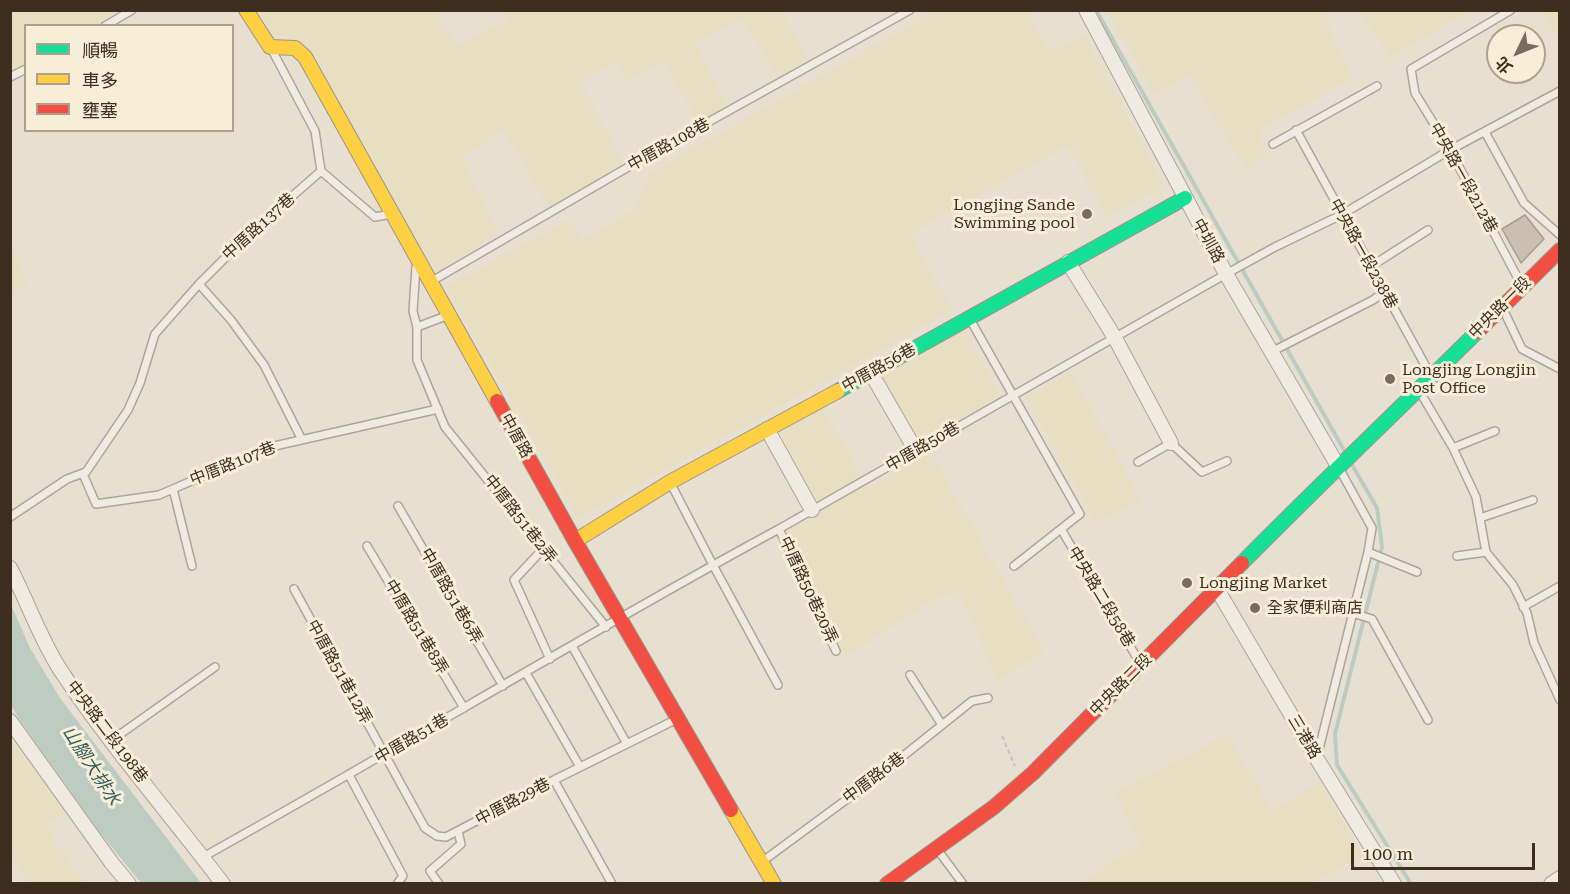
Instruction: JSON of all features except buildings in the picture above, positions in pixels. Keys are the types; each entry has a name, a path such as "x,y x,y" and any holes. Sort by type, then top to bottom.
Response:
{"street":[{"path":"246,10 270,47"},
{"name":"中圳路","path":"1086,10 1226,274 1338,466"},
{"name":"中厝路","path":"270,47 296,48 305,57 575,541 774,884"},
{"name":"中厝路56巷","path":"575,541 670,482 871,374 1068,261 1185,198"},
{"name":"中央路一段","path":"1338,466 1560,250"},
{"path":"1068,261 1115,338 1171,443"},
{"path":"871,374 916,451"},
{"path":"767,429 812,510"},
{"name":"中央路二段","path":"887,884 1023,783 1338,466"},
{"name":"中央路二段198巷","path":"10,568 57,663 112,740 223,884"},
{"name":"三港路","path":"1216,590 1394,884"},
{"path":"10,721 129,884"},
{"path":"1551,884 1560,878"}],"lane":[{"path":"108,24 132,10"},
{"name":"中厝路108巷","path":"430,282 650,155 910,10"},
{"name":"中央路一段212巷","path":"1511,10 1411,69 1415,93 1450,150 1522,285"},
{"path":"270,47 315,131 321,171 375,217 394,213"},
{"path":"10,77 24,70"},
{"path":"1273,144 1377,86"},
{"name":"中厝路50巷","path":"620,618 1226,274 1341,215 1450,150 1560,91"},
{"name":"中央路一段238巷","path":"1296,130 1432,376"},
{"path":"1485,132 1524,203 1560,235"},
{"name":"中厝路137巷","path":"83,474 128,410 140,383 155,333 199,284 248,235 321,171"},
{"path":"1370,267 1428,230"},
{"name":"中厝路51巷2弄","path":"416,255 413,311 417,327 417,360 445,427 606,627"},
{"path":"199,284 231,320 264,365 302,440"},
{"path":"1271,352 1373,300 1384,292"},
{"path":"1502,307 1522,349 1560,369"},
{"path":"417,327 448,315"},
{"path":"969,317 1080,514 1014,566"},
{"path":"1419,389 1453,448 1476,497 1486,552 1513,585 1524,607 1534,643 1560,700"},
{"name":"中厝路107巷","path":"83,474 96,504 159,495 270,447 438,410"},
{"path":"1453,448 1495,431"},
{"path":"1138,462 1171,443 1202,472 1227,461"},
{"path":"1317,759 1372,528 1338,466"},
{"path":"10,517 68,479 83,474"},
{"path":"670,482 712,565 778,685"},
{"path":"173,489 192,566"},
{"path":"1480,518 1533,500"},
{"name":"中厝路51巷6弄","path":"398,506 503,686"},
{"name":"中厝路50巷20弄","path":"779,529 836,651"},
{"name":"中央路二段58巷","path":"1061,530 1141,665"},
{"name":"中厝路51巷8弄","path":"367,546 464,708"},
{"path":"543,549 514,580 550,659"},
{"path":"1368,552 1417,572"},
{"path":"1457,556 1486,552"},
{"path":"1524,607 1560,586"},
{"name":"中厝路51巷12弄","path":"294,589 385,754"},
{"path":"1352,613 1372,619 1428,720"},
{"name":"中厝路51巷","path":"203,857 620,618"},
{"path":"572,646 627,744"},
{"path":"112,740 215,667"},
{"path":"526,673 580,767"},
{"path":"910,675 942,725"},
{"name":"中厝路6巷","path":"761,862 877,777 972,701 988,698"},
{"name":"中厝路29巷","path":"385,754 425,828 437,836 446,837 677,719"},
{"path":"349,775 403,876 397,884"},
{"path":"554,780 612,884"},
{"path":"439,884 430,871 461,844 458,831"},
{"path":"937,849 963,884"}],"path":[{"path":"1002,736 1023,783"}],"shaded area":[{"path":"11,10 120,10 95,24 24,24 24,64 11,72"},
{"path":"938,10 1026,11 1050,51 1085,35 1164,186 1105,217 1068,145 931,222 912,234 952,310 579,518 446,287 569,219 581,240 633,211 651,172"},
{"path":"248,11 436,11 458,47 509,19 505,11 781,11 808,60 778,77 742,18 694,42 729,108 699,124 664,61 627,80 616,63 581,82 624,166 548,207 503,129 462,158 498,234 436,271 297,43 263,38"},
{"path":"1107,11 1322,11 1354,78 1258,130 1266,149 1246,169 1187,74 1155,95"},
{"path":"1359,11 1471,11 1390,56"},
{"path":"1541,11 1559,11 1559,38"},
{"path":"11,248 29,283 10,294"},
{"path":"964,329 1000,396 941,428 915,438 881,375"},
{"path":"1072,371 1141,500 1096,523 1026,398"},
{"path":"822,407 869,488 930,453 1045,651 997,680 959,592 935,598 861,647 844,654 784,533 823,511 782,436 788,427"},
{"path":"1227,734 1273,811 1320,781 1362,856 1312,883 1081,883 1140,844 1114,794"},
{"path":"11,741 66,812 45,826 84,883 31,883 11,854"}],"water":[{"name":"山腳大排水","path":"10,602 30,648 60,698 201,883 141,883 98,830 19,719 11,705"}],"waterway":[{"path":"1096,10 1345,452"},
{"path":"1351,463 1377,508 1382,547 1335,734 1337,765 1411,884"}],"traffic: fast":[{"path":"838,391 1185,198"},
{"path":"1242,563 1477,332"}],"traffic: slow":[{"path":"246,10 270,47 295,48 305,57 497,401"},
{"path":"575,541 670,482 838,391"},
{"path":"731,810 774,884"}],"traffic: jam":[{"path":"1477,332 1560,250"},
{"path":"497,401 575,541 731,810"},
{"path":"887,884 994,807 1033,773 1242,563"}],"place":[{"name":"Longjing Sande Swimming pool","path":"1087,214"},
{"name":"Longjing Longjin Post Office","path":"1390,379"},
{"name":"Longjing Market","path":"1187,583"},
{"name":"全家便利商店","path":"1255,608"}]}
